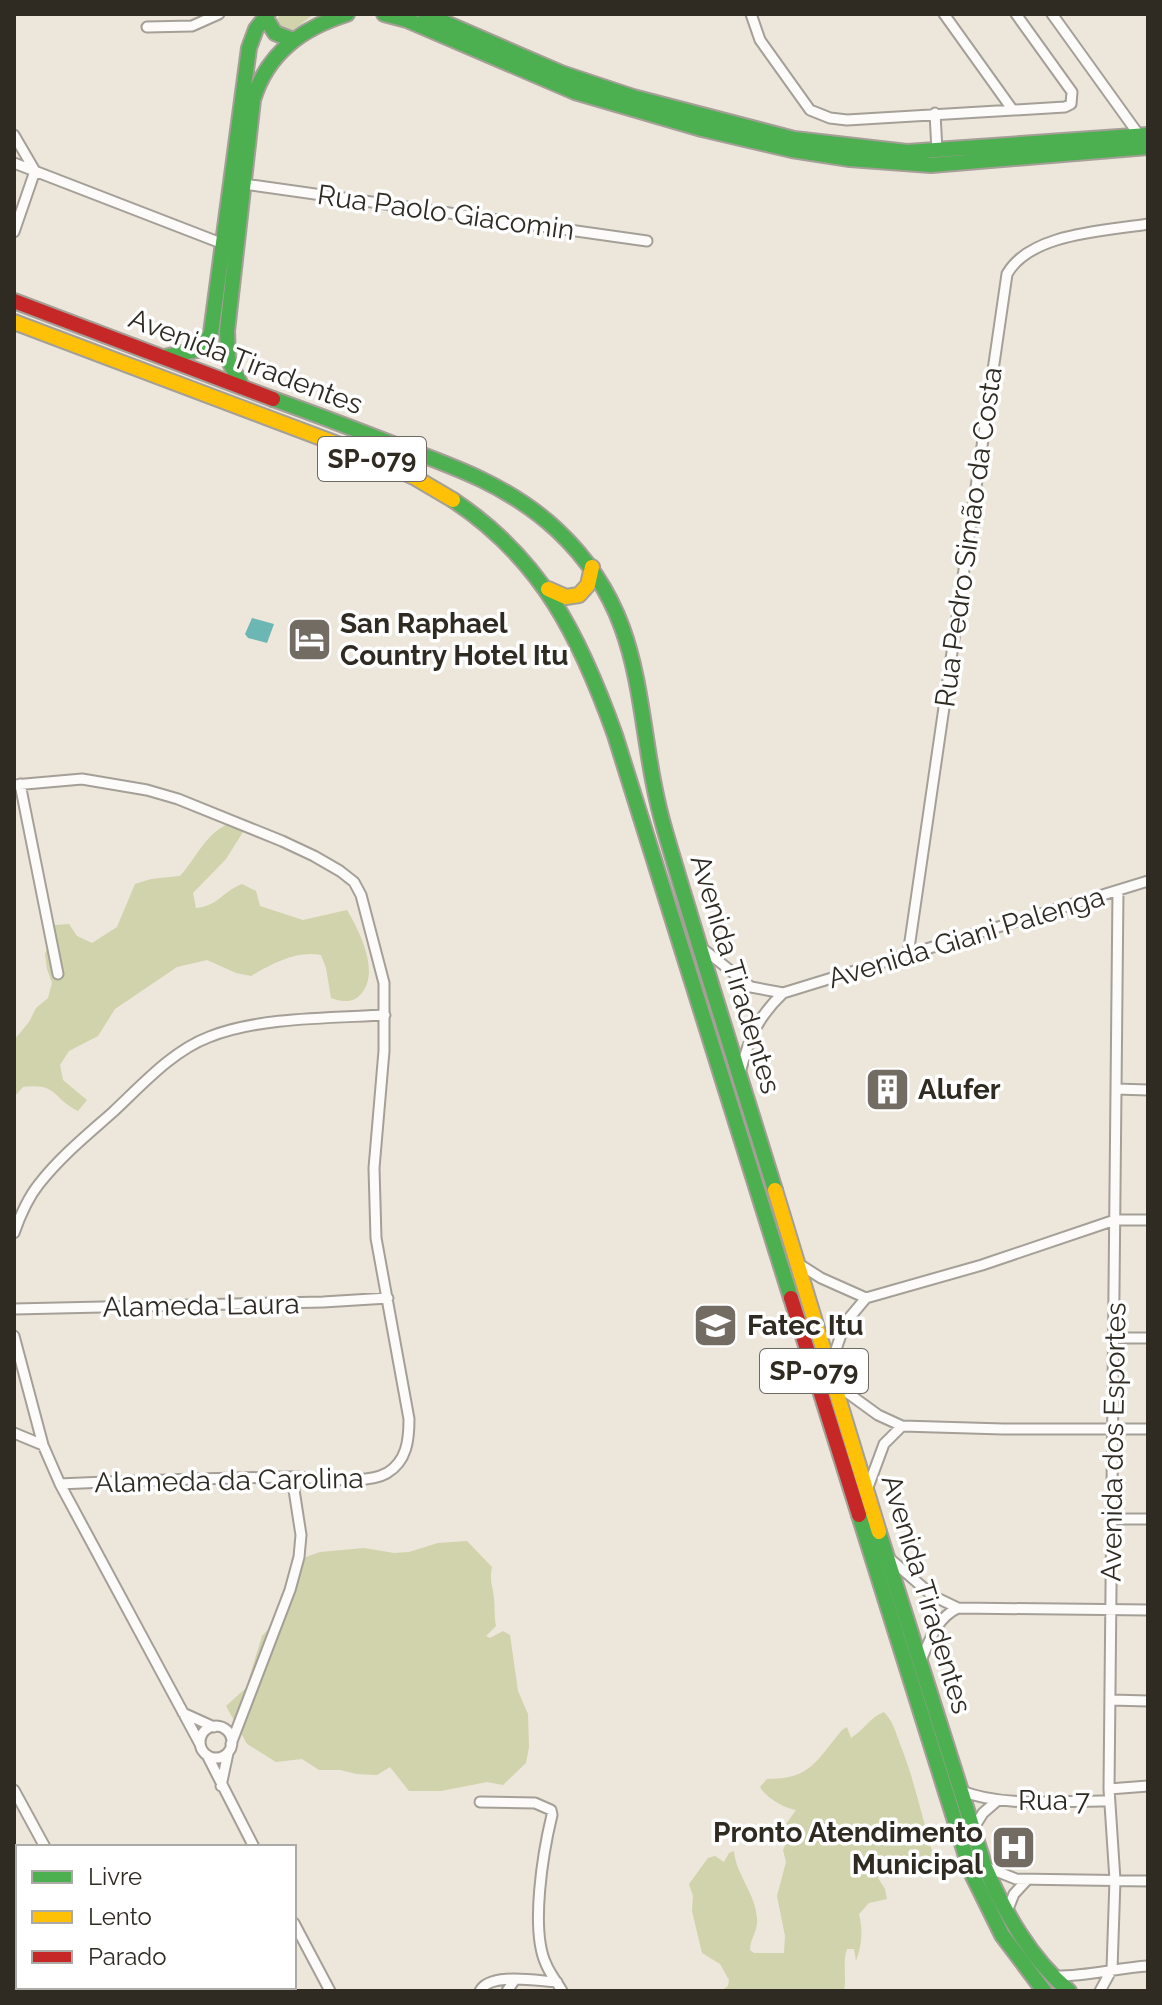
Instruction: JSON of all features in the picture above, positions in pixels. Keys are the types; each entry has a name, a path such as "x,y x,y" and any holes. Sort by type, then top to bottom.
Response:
{"main road":[{"path":"202,349 211,333 244,184 250,125 263,72 293,40 329,17 347,14"},
{"path":"384,14 407,20 575,92 702,129 792,150 850,159 931,165 1145,139"},
{"path":"425,14 561,73 732,124 794,139 907,152 1145,139"},
{"path":"265,15 273,32 293,40"},
{"path":"229,363 230,246 249,48 265,15"},
{"name":"Avenida Tiradentes","path":"14,301 479,476 522,500 560,531 605,587 629,640 661,816 886,1556 985,1867 1006,1914 1051,1976 1069,1991"},
{"name":"Avenida Tiradentes","path":"14,322 347,448 419,479 503,537 548,589 583,649 615,735 906,1674 971,1872 994,1925 1044,1991"},
{"path":"164,357 202,349 220,354 229,363 242,387"},
{"path":"548,589 564,597 578,597 588,585 592,567"}],"street":[{"path":"147,27 192,26 219,14"},
{"path":"751,14 760,40 810,110 830,118 847,120 1065,107 1071,104 1073,98 1061,76 1016,14"},
{"path":"944,14 1012,109"},
{"path":"1052,14 1145,139"},
{"path":"935,113 937,151"},
{"path":"14,135 35,171 14,232"},
{"path":"14,163 230,246"},
{"name":"Rua Paolo Giacomin","path":"244,184 647,241"},
{"name":"Rua Pedro Simão da Costa","path":"908,955 1007,274 1020,256 1066,237 1148,224"},
{"name":"Alameda da Carolina","path":"17,784 82,779 147,790 282,841 340,871 354,882 361,895 384,983 385,1015 374,1168 376,1238 409,1419 409,1440 397,1466 384,1475 368,1479 292,1477 60,1484"},
{"path":"17,784 58,974"},
{"name":"Avenida Giani Palenga","path":"783,993 1148,881"},
{"name":"Avenida dos Esportes","path":"1100,1991 1112,1969 1115,1880 1109,1789 1118,891"},
{"path":"700,946 751,987 783,993"},
{"path":"739,1075 757,1022 783,993"},
{"path":"14,1233 27,1203 58,1161 189,1046 227,1031 255,1026 302,1019 385,1015"},
{"path":"1116,1089 1148,1090"},
{"path":"1148,1220 1115,1220 982,1265 866,1298 845,1323 832,1376 878,1415 902,1426 1148,1429"},
{"path":"797,1262 821,1278 866,1298"},
{"name":"Alameda Laura","path":"14,1309 388,1298"},
{"path":"14,1336 43,1445 60,1484 253,1845"},
{"path":"1114,1338 1148,1338"},
{"path":"867,1490 884,1444 902,1426"},
{"path":"14,1433 43,1445"},
{"path":"207,1755 217,1758 230,1748 290,1590 301,1535 292,1477"},
{"path":"1113,1519 1148,1519"},
{"path":"886,1556 924,1590 958,1608"},
{"path":"920,1664 938,1626 949,1612 958,1608 1148,1610"},
{"path":"1111,1700 1148,1701"},
{"path":"183,1713 219,1728 231,1738 221,1786"},
{"path":"200,1744 204,1733 244,1714"},
{"path":"1109,1789 1148,1786"},
{"path":"14,1790 44,1845"},
{"name":"Rua 7","path":"962,1791 979,1798 998,1800 1109,1801"},
{"path":"973,1829 983,1813 998,1800"},
{"path":"480,1802 535,1803 551,1810 541,1874 540,1917 545,1963 560,1986"},
{"path":"985,1867 1006,1877 1027,1880 1148,1881"},
{"path":"1006,1914 1014,1894 1027,1880"},
{"path":"296,1927 330,1991"},
{"path":"1051,1976 1083,1976 1112,1969 1148,1966"},
{"path":"480,1991 485,1983 498,1978 560,1986"},
{"path":"507,1991 514,1981"}],"green space":[{"path":"280,14 314,14 288,34 274,24"},
{"path":"232,822 243,832 226,859 193,893 196,908 210,905 242,884 256,891 260,906 303,920 347,910 368,960 368,981 361,994 350,1001 331,998 321,955 294,956 251,976 207,960 177,967 115,1009 98,1036 69,1051 60,1065 63,1080 87,1100 78,1111 43,1087 23,1087 14,1097 14,1040 36,1008 48,998 52,983 45,954 55,925 69,924 77,936 92,943 117,927 135,884 180,876 208,839"},
{"path":"467,1541 492,1567 496,1626 486,1636 490,1638 503,1631 510,1635 518,1691 528,1714 526,1763 503,1785 487,1782 441,1791 409,1791 390,1767 377,1775 319,1770 302,1759 276,1762 247,1744 226,1706 246,1688 262,1636 282,1614 306,1557 320,1552 364,1548 409,1552 438,1543"},
{"path":"884,1712 894,1727 905,1758 934,1857 926,1871 895,1870 878,1878 887,1899 869,1903 859,1914 860,1949 856,1961 854,1949 847,1949 844,1991 721,1991 728,1986 729,1980 720,1964 702,1953 689,1884 708,1858 715,1856 724,1862 734,1851 756,1910 757,1923 750,1950 754,1953 784,1953 785,1936 777,1896 786,1862 783,1850 788,1839 786,1824 796,1810 776,1802 760,1787 767,1779 803,1772 842,1730 847,1727 851,1738"}],"water":[{"path":"252,618 274,624 267,643 248,638 245,634"}],"traffic: fast":[{"path":"164,357 202,349 211,333 249,48 256,29 268,14"},
{"path":"242,387 228,359 227,331 253,100 267,69 288,45 315,27 347,14"},
{"path":"384,14 407,20 575,92 702,129 792,150 850,159 931,165 1148,147"},
{"path":"425,14 561,73 633,97 794,139 907,152 1148,135"},
{"path":"265,17 275,33 293,40"},
{"path":"273,399 441,462 502,490 557,530 588,564 610,599 625,635 665,831 775,1190"},
{"path":"453,500 484,523 534,574 572,633 602,699 791,1298"},
{"path":"859,1515 971,1872 1002,1935 1044,1991"},
{"path":"879,1532 985,1867 1020,1934 1042,1964 1069,1991"}],"traffic: slow":[{"path":"14,322 348,448 414,477 453,500"},
{"path":"548,589 566,597 579,595 588,585 592,567"},
{"path":"775,1190 879,1532"}],"traffic: jam":[{"path":"14,301 273,399"},
{"path":"791,1298 859,1515"}],"place":[{"name":"San Raphael Country Hotel Itu","path":"309,639"},
{"name":"Alufer","path":"887,1089"},
{"name":"Fatec Itu","path":"716,1325"},
{"name":"Pronto Atendimento Municipal","path":"1014,1848"}]}
